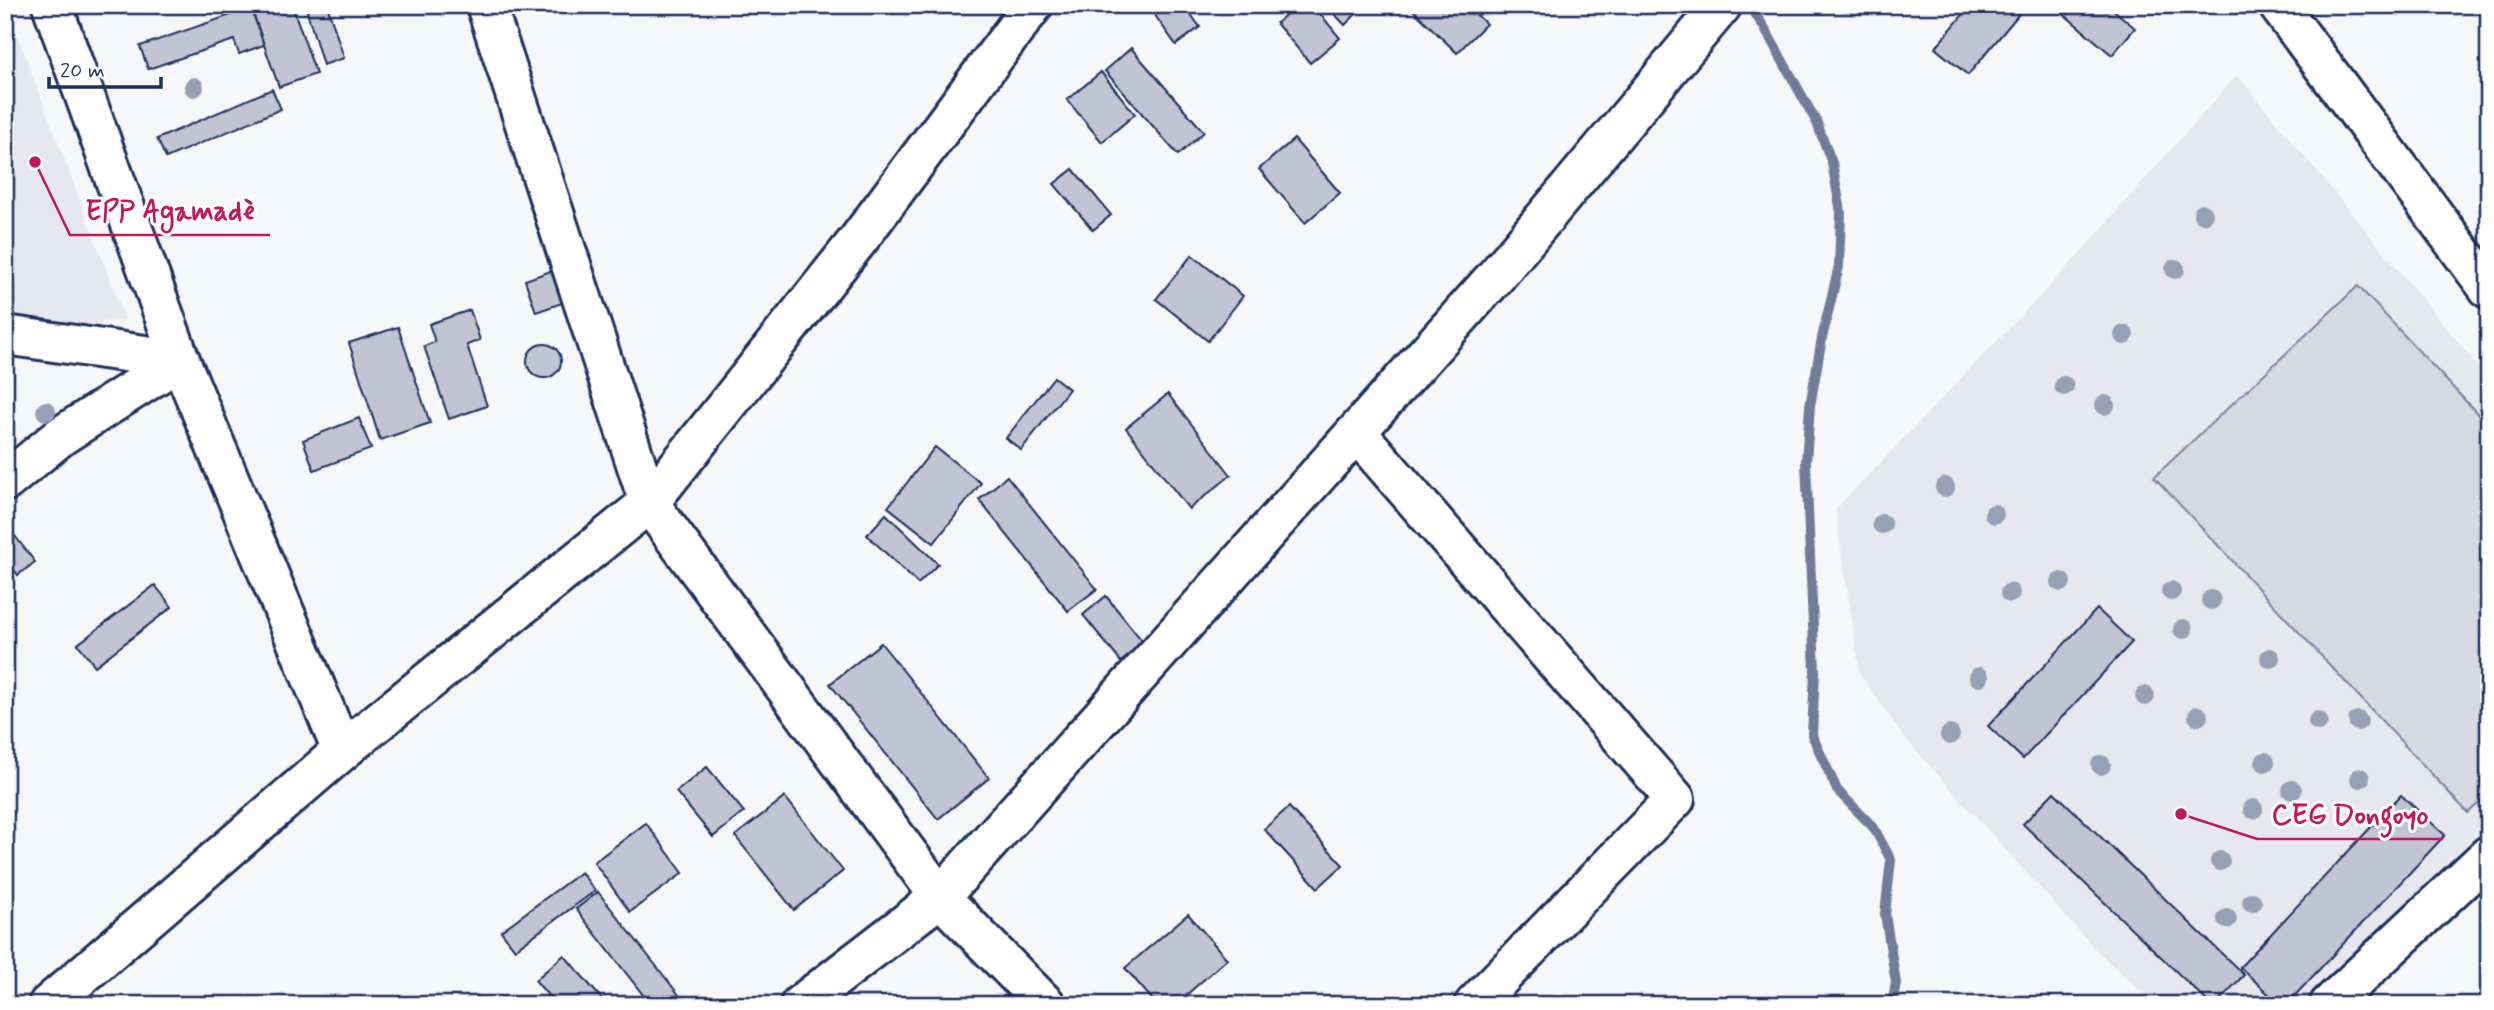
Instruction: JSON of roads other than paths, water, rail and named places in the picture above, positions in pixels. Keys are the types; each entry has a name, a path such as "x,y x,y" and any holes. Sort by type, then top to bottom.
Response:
{"street":[{"path":"52,5 180,360 342,751"},
{"path":"486,5 649,503 940,897 1046,1005"},
{"path":"48,1005 342,751 649,503 859,239 1033,5"},
{"path":"800,1005 940,897 1496,276 1722,5"},
{"path":"2285,8 2489,289"},
{"path":"5,335 180,360"},
{"path":"5,482 61,436 180,360"},
{"path":"1357,433 1675,799 1474,1005"},
{"path":"2329,1005 2489,855"}],"waterway":[{"path":"1749,5 1817,123 1832,163 1841,212 1839,266 1810,406 1806,462 1815,672 1812,735 1837,790 1874,828 1891,860 1885,914 1896,983 1892,1005"}],"place":[{"name":"EPP Agamadè","path":"35,162"},
{"name":"CEG Dongoyo","path":"2181,814"}]}
